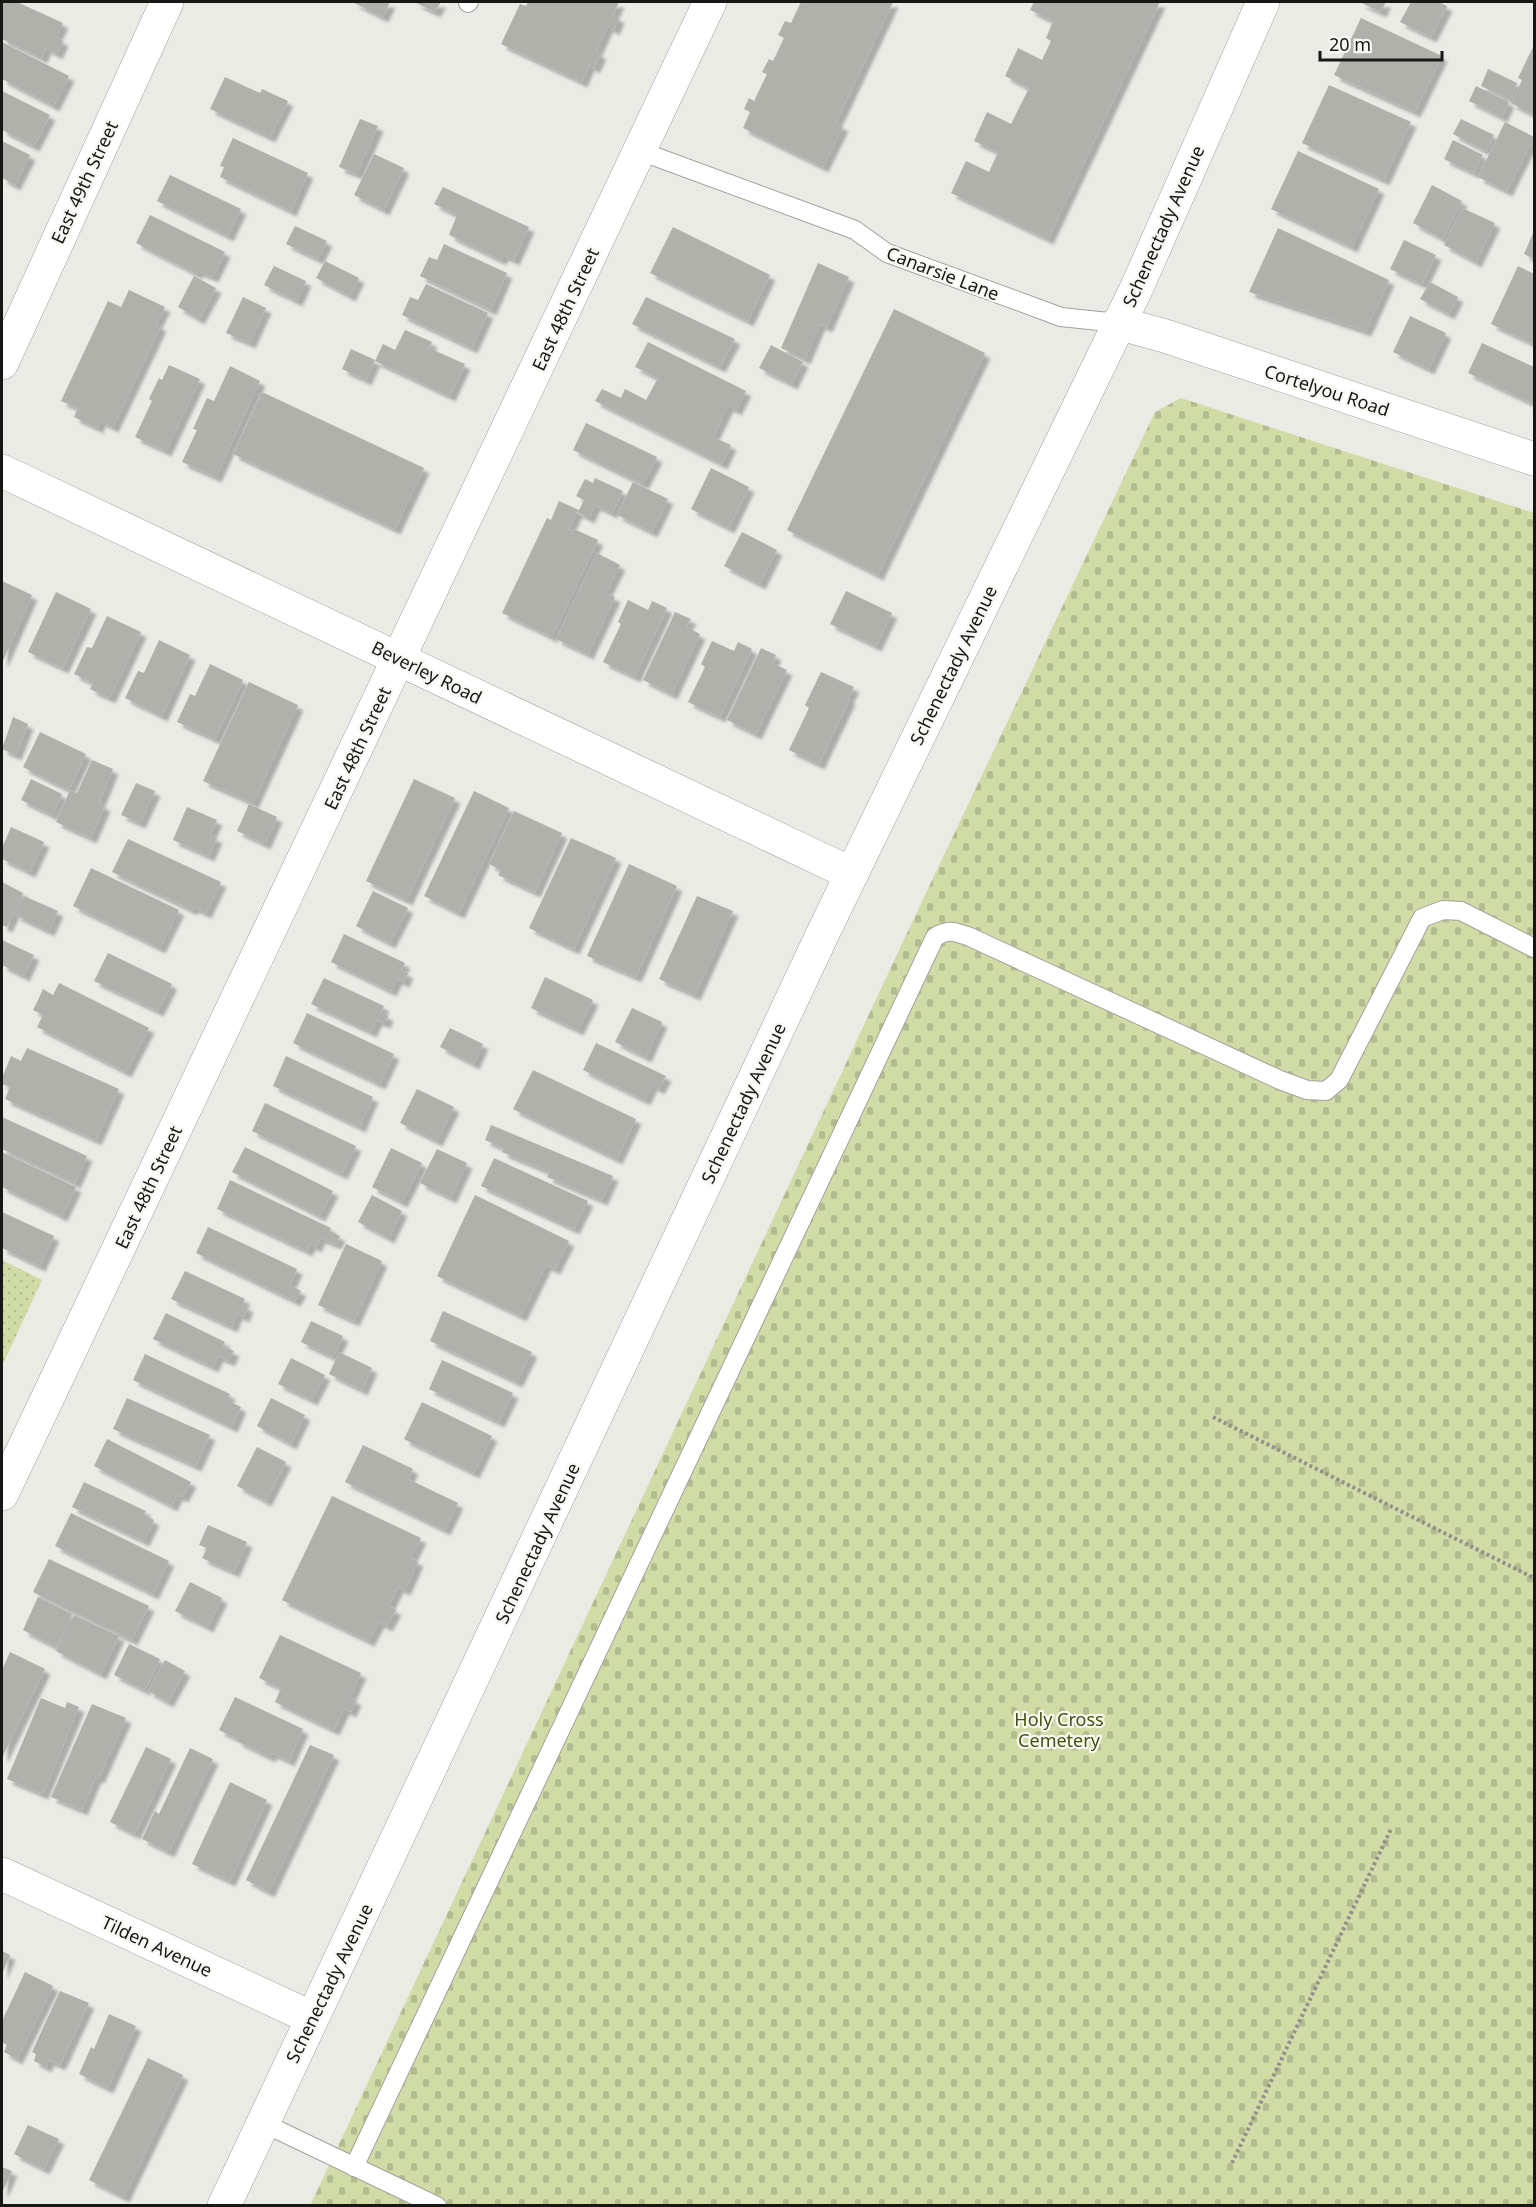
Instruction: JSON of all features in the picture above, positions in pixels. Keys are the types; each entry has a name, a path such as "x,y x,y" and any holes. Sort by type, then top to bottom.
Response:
{"street":[{"name":"East 49th Street","path":"2,363 167,2"},
{"name":"East 48th Street","path":"2,1494 710,2"},
{"name":"Schenectady Avenue","path":"224,2205 852,874 1141,276 1263,2"},
{"name":"Cortelyou Road","path":"1118,323 1176,340 1534,459"},
{"name":"Beverley Road","path":"2,471 852,874"},
{"name":"Tilden Avenue","path":"2,1874 312,2018"}],"lane":[{"name":"Canarsie Lane","path":"640,151 855,230 887,253 1061,317 1118,323"},
{"path":"354,2167 935,937 944,931 970,937 1280,1080 1307,1090 1326,1091 1339,1080 1422,918 1443,910 1461,911 1534,948"},
{"path":"263,2123 437,2205"}],"path":[{"path":"1214,1417 1534,1578"},
{"path":"1232,2163 1391,1829"}],"green space":[{"name":"Holy Cross Cemetery","path":"1181,398 1534,513 1534,2205 310,2206 925,895 1155,412"},
{"path":"2,1260 42,1280 2,1366"}],"building":[{"path":"2,2 17,2 63,23 56,37 63,41 57,54 46,48 42,58 2,39"},
{"path":"352,2 390,2 383,17"},
{"path":"414,2 441,2 435,12"},
{"path":"528,2 619,2 613,15 619,18 614,30 608,26 596,52 601,54 594,68 589,65 582,82 501,44 520,4 526,6"},
{"path":"801,2 893,2 836,123 843,126 823,167 743,128 750,112 744,109 749,98 754,101 767,74 762,72 769,59 773,61 784,38 778,35 785,21 791,23"},
{"path":"1034,2 1160,2 1048,239 951,193 966,161 989,172 998,152 974,141 987,112 1011,124 1029,88 1005,76 1018,48 1042,60 1051,41 1046,38 1053,21 1030,10"},
{"path":"1359,2 1386,2 1381,12"},
{"path":"1411,2 1439,2 1447,6 1431,37 1400,22"},
{"path":"1361,18 1442,56 1415,112 1334,75"},
{"path":"2,42 69,76 54,106 2,79"},
{"path":"1534,45 1534,115 1511,103 1522,80 1518,78"},
{"path":"1488,69 1517,83 1510,99 1481,86"},
{"path":"225,77 260,93 262,89 288,101 270,137 210,109"},
{"path":"1329,85 1411,122 1384,180 1302,143"},
{"path":"1476,86 1509,102 1502,117 1469,101"},
{"path":"2,91 50,115 34,146 2,130"},
{"path":"360,119 378,126 357,174 339,167"},
{"path":"1461,119 1494,135 1486,151 1453,134"},
{"path":"1505,122 1534,137 1507,191 1478,177"},
{"path":"233,138 308,173 291,211 220,177 224,167 220,166"},
{"path":"1453,140 1483,155 1474,173 1444,159"},
{"path":"2,141 30,155 15,185 2,178"},
{"path":"1298,151 1379,189 1352,247 1271,209"},
{"path":"374,154 404,168 384,210 354,195"},
{"path":"170,175 241,209 228,236 157,201"},
{"path":"1432,185 1462,201 1443,239 1413,223"},
{"path":"443,187 529,227 514,260 503,255 501,260 449,235 457,215 434,204"},
{"path":"1462,208 1495,223 1476,262 1444,245"},
{"path":"150,215 225,252 213,277 198,271 197,274 136,243"},
{"path":"295,226 327,241 318,259 286,244"},
{"path":"673,227 770,275 748,321 650,273"},
{"path":"1278,228 1389,280 1366,331 1249,292"},
{"path":"1534,231 1534,259 1524,254"},
{"path":"1404,240 1436,255 1422,284 1390,269"},
{"path":"444,244 507,273 491,310 420,276 429,257 437,260"},
{"path":"325,261 359,278 350,296 316,278"},
{"path":"818,263 849,277 827,327 820,324 805,359 781,348"},
{"path":"274,266 306,281 297,301 264,285"},
{"path":"1518,266 1534,274 1534,344 1491,324"},
{"path":"194,276 216,288 199,319 178,307"},
{"path":"1430,282 1458,297 1449,314 1420,299"},
{"path":"426,284 488,313 472,348 402,315 410,297 418,300"},
{"path":"129,290 165,307 156,324 161,326 113,427 100,421 98,428 74,417 78,408 61,401 108,301 121,307"},
{"path":"243,297 266,308 250,343 226,333"},
{"path":"646,297 735,339 720,367 632,324"},
{"path":"894,309 985,353 878,575 787,530"},
{"path":"1410,316 1446,333 1429,369 1393,352"},
{"path":"405,330 432,342 429,348 465,364 450,396 375,361 383,344 395,350"},
{"path":"648,342 746,391 736,410 728,406 713,437 731,445 722,464 595,401 602,389 621,398 625,389 646,400 658,378 635,367"},
{"path":"1482,343 1534,367 1534,404 1468,373"},
{"path":"771,345 803,362 792,384 759,368"},
{"path":"351,349 375,360 366,380 342,369"},
{"path":"169,365 200,379 166,451 135,437 152,401 149,399 159,378 162,380"},
{"path":"230,366 260,381 216,477 182,462 197,430 193,429 207,398 214,401"},
{"path":"262,392 424,468 395,529 233,454"},
{"path":"586,423 657,457 643,484 573,450"},
{"path":"711,468 749,487 729,528 691,509"},
{"path":"595,478 623,491 612,513 595,505 589,518 577,512 569,529 598,540 552,637 502,613 547,518 551,520 559,501 579,510 584,500 576,496 585,479 593,483"},
{"path":"633,482 668,499 652,532 617,515"},
{"path":"742,532 777,550 760,584 724,566"},
{"path":"597,553 620,565 606,593 615,597 588,654 556,639"},
{"path":"2,581 32,595 2,663"},
{"path":"846,591 892,613 876,646 830,624"},
{"path":"56,592 91,609 63,668 28,652"},
{"path":"628,600 648,610 652,601 667,608 635,677 603,662 621,624 618,622"},
{"path":"675,612 691,619 686,627 700,634 672,694 643,680"},
{"path":"107,616 141,632 110,698 90,689 93,683 74,674 87,647 92,648"},
{"path":"159,640 190,655 162,716 125,698 138,671 144,673"},
{"path":"712,641 734,651 738,642 752,649 720,717 688,702 705,667 701,664"},
{"path":"761,648 776,655 772,663 787,670 756,734 727,720"},
{"path":"210,664 243,680 215,739 177,722 190,694 195,696"},
{"path":"821,672 854,687 819,764 789,750 809,708 805,705"},
{"path":"249,682 298,705 253,803 203,781"},
{"path":"13,717 28,724 16,755 2,749"},
{"path":"40,732 86,754 69,790 23,767"},
{"path":"92,760 113,769 99,803 105,806 91,838 56,822 70,790 77,793"},
{"path":"31,779 62,794 52,815 21,800"},
{"path":"414,779 455,798 407,900 366,881"},
{"path":"136,783 155,791 140,823 121,815"},
{"path":"474,791 509,808 459,913 424,896"},
{"path":"249,804 277,817 265,844 237,831"},
{"path":"187,807 217,820 210,835 217,838 209,856 173,840"},
{"path":"514,811 562,833 535,892 498,875 501,870 489,864"},
{"path":"11,827 44,842 30,872 2,859 2,848"},
{"path":"571,838 616,858 574,949 529,928"},
{"path":"128,839 221,882 206,913 193,907 192,910 112,872"},
{"path":"629,864 677,886 636,977 587,956"},
{"path":"91,868 179,910 160,948 73,906"},
{"path":"2,882 23,893 7,927 2,925"},
{"path":"373,891 408,908 390,943 356,926"},
{"path":"24,896 58,911 49,931 15,915"},
{"path":"697,896 733,911 695,995 659,979"},
{"path":"344,934 405,963 401,970 408,973 404,982 397,979 391,991 331,962"},
{"path":"2,940 34,955 24,976 2,965"},
{"path":"108,953 172,984 158,1011 94,981"},
{"path":"545,977 593,1000 578,1030 531,1008"},
{"path":"324,978 384,1006 381,1012 388,1016 385,1023 377,1020 371,1032 311,1004"},
{"path":"59,983 149,1028 126,1072 37,1027 43,1015 33,1010 43,989 53,995"},
{"path":"632,1008 662,1022 646,1057 615,1042"},
{"path":"307,1013 394,1054 380,1084 293,1043"},
{"path":"450,1028 483,1044 474,1064 440,1047"},
{"path":"596,1043 666,1076 659,1089 652,1085 645,1100 583,1070"},
{"path":"27,1048 119,1089 96,1140 5,1099 10,1087 2,1084 2,1078 11,1056 21,1061"},
{"path":"286,1056 373,1097 360,1127 273,1086"},
{"path":"533,1070 636,1119 617,1159 513,1109"},
{"path":"417,1089 454,1107 437,1141 400,1123"},
{"path":"265,1103 356,1146 342,1174 252,1131"},
{"path":"2,1117 87,1156 75,1183 2,1149"},
{"path":"491,1125 613,1176 602,1200 547,1177 550,1172 502,1152 504,1148 485,1140"},
{"path":"245,1147 333,1191 320,1216 232,1172"},
{"path":"391,1148 422,1163 402,1202 372,1187"},
{"path":"437,1149 467,1163 451,1198 420,1183"},
{"path":"2,1152 76,1187 62,1216 2,1187"},
{"path":"494,1158 588,1201 574,1229 481,1186"},
{"path":"230,1180 331,1228 330,1231 340,1236 336,1244 320,1238 316,1247 310,1244 307,1251 217,1209"},
{"path":"372,1195 402,1211 389,1238 358,1222"},
{"path":"475,1195 569,1241 555,1269 546,1265 521,1316 437,1276"},
{"path":"2,1212 54,1236 40,1266 2,1248"},
{"path":"208,1227 297,1269 290,1285 301,1291 295,1301 196,1253"},
{"path":"346,1244 382,1261 354,1321 318,1305"},
{"path":"185,1271 245,1299 242,1304 248,1307 244,1317 237,1314 232,1327 171,1299"},
{"path":"443,1311 532,1352 517,1382 430,1341"},
{"path":"166,1313 225,1342 223,1346 234,1351 229,1361 218,1356 213,1367 153,1339"},
{"path":"311,1321 343,1336 333,1357 301,1342"},
{"path":"339,1352 372,1368 362,1390 329,1374"},
{"path":"145,1354 230,1394 227,1400 241,1407 232,1427 133,1380"},
{"path":"291,1358 325,1375 312,1400 278,1384"},
{"path":"442,1360 513,1393 499,1422 429,1389"},
{"path":"127,1398 210,1435 196,1466 113,1429"},
{"path":"271,1398 305,1415 291,1444 257,1426"},
{"path":"422,1402 492,1436 474,1473 404,1439"},
{"path":"107,1439 191,1482 183,1497 177,1495 172,1506 94,1466"},
{"path":"363,1445 413,1469 408,1479 458,1503 445,1530 345,1482"},
{"path":"257,1447 286,1462 266,1501 237,1486"},
{"path":"84,1482 146,1511 144,1515 154,1520 144,1541 72,1507"},
{"path":"332,1496 421,1538 411,1558 418,1561 405,1590 398,1587 389,1606 396,1610 387,1626 379,1622 369,1641 282,1600"},
{"path":"71,1513 169,1561 153,1594 55,1546"},
{"path":"208,1525 247,1542 234,1572 202,1558 207,1548 199,1545"},
{"path":"49,1559 149,1606 132,1640 33,1592"},
{"path":"190,1582 222,1598 208,1627 175,1611"},
{"path":"38,1597 72,1614 56,1647 23,1630"},
{"path":"74,1615 119,1636 101,1674 56,1651"},
{"path":"280,1635 361,1673 350,1697 356,1700 351,1712 344,1709 334,1730 275,1702 281,1688 259,1678"},
{"path":"129,1644 160,1659 145,1690 114,1675"},
{"path":"10,1652 45,1669 2,1758 2,1670"},
{"path":"165,1660 185,1671 168,1702 148,1691"},
{"path":"235,1697 303,1729 289,1761 272,1753 270,1757 219,1730"},
{"path":"41,1698 65,1708 67,1702 79,1707 43,1794 7,1779"},
{"path":"92,1704 126,1718 82,1810 51,1797"},
{"path":"310,1745 334,1755 269,1892 246,1880"},
{"path":"146,1747 171,1759 135,1834 110,1822"},
{"path":"190,1748 213,1759 169,1852 142,1839 155,1811 159,1814"},
{"path":"230,1782 267,1800 230,1881 192,1864"},
{"path":"2,1951 10,1955 2,1974"},
{"path":"25,1972 53,1986 17,2059 4,2052 7,2045 2,2042 2,2021"},
{"path":"60,1991 89,2003 60,2065 49,2060 46,2067 34,2061 36,2054 32,2052"},
{"path":"109,2014 136,2026 108,2088 79,2074 91,2047 94,2049"},
{"path":"148,2058 183,2075 124,2197 89,2180"},
{"path":"28,2125 59,2139 44,2169 14,2154"},
{"path":"2,2167 12,2171 2,2193"}]}
